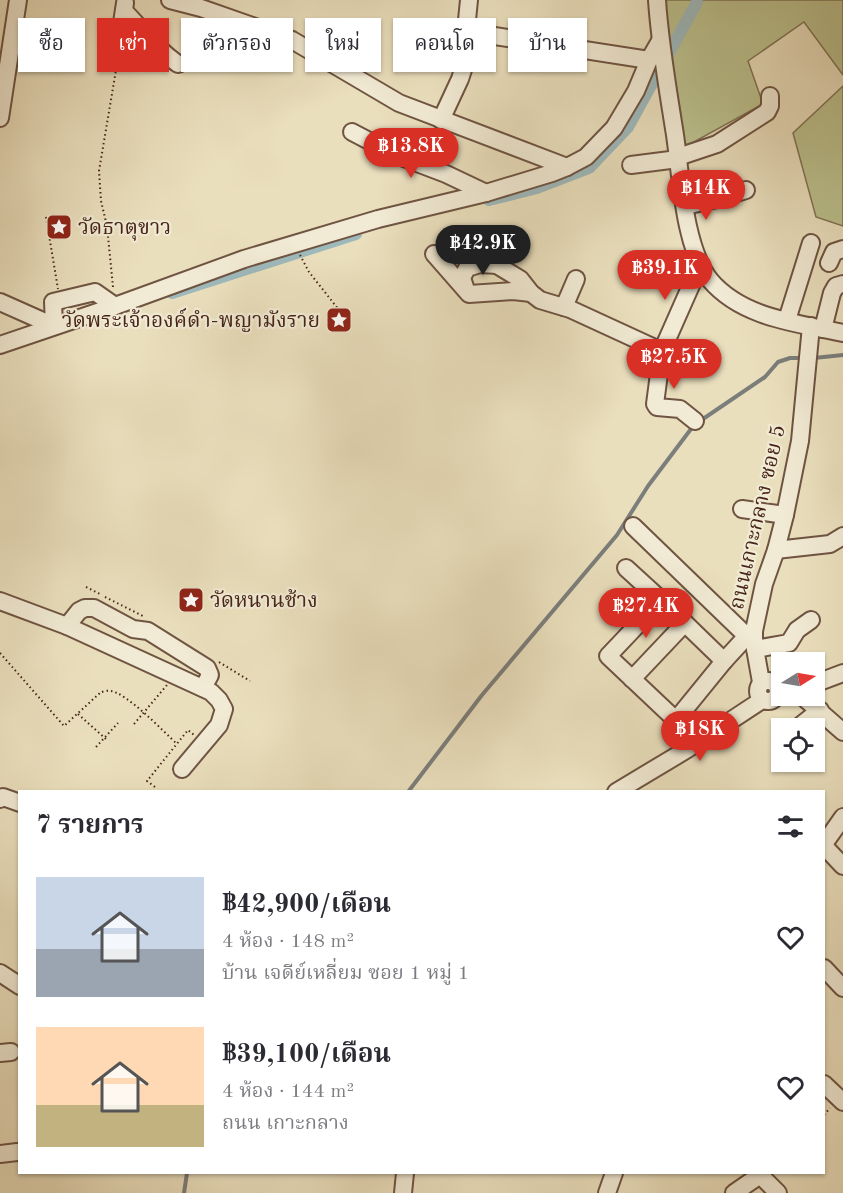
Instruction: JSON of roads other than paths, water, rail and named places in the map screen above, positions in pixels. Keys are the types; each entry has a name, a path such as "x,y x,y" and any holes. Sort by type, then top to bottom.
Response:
{"street":[{"path":"0,118 18,0"},
{"path":"171,0 200,4 292,40 399,103 567,167"},
{"path":"469,0 470,18"},
{"path":"657,0 660,41 685,206 694,250 700,265 711,281 736,302 753,311 787,320 815,331 843,333"},
{"path":"125,5 161,53 178,64"},
{"path":"496,35 649,60"},
{"path":"0,345 111,303 244,259 378,219 486,192 567,167 586,157 614,128 636,91 660,41"},
{"path":"441,120 461,72"},
{"path":"631,165 678,158 717,144 767,112 771,96"},
{"path":"352,132 396,155 486,192"},
{"path":"685,206 746,190"},
{"path":"787,320 811,243"},
{"path":"829,263 834,252 843,249"},
{"path":"472,250 520,279 540,300 564,307 670,355 697,360"},
{"path":"434,254 469,294 513,291 531,293"},
{"path":"466,290 462,278 467,268 480,264 498,265"},
{"path":"695,421 680,409 657,407 654,404 662,351 700,265"},
{"path":"564,307 576,279"},
{"name":"ถนนเกาะกลาง ซอย 5","path":"771,696 757,689 761,682 751,643 764,584 785,515 800,441 806,363 815,331 832,293 836,286 843,284"},
{"path":"54,326 53,302 96,292 111,303"},
{"path":"0,302 54,326"},
{"path":"742,509 785,515"},
{"path":"633,526 751,643"},
{"path":"776,550 830,544 843,536"},
{"path":"626,568 724,661"},
{"path":"661,600 608,656 699,742"},
{"path":"0,602 66,626 211,692 224,709 219,725 182,769"},
{"path":"66,626 79,610 94,608 133,629 148,631 207,668 210,675 203,688"},
{"path":"676,720 724,661 751,643 789,643 797,630 811,620"},
{"path":"632,679 685,623"},
{"path":"825,680 843,673"},
{"path":"619,790 771,699"},
{"path":"815,706 843,732"},
{"path":"810,718 820,710"},
{"path":"0,799 3,797 18,802"},
{"path":"825,844 843,818"},
{"path":"825,846 843,866"},
{"path":"825,969 843,988"},
{"path":"0,973 18,985"},
{"path":"825,1085 843,1102"},
{"path":"0,1154 17,1152"},
{"path":"403,1193 405,1174"},
{"path":"608,1193 614,1174"},
{"path":"734,1193 760,1175 778,1193"}],"waterway":[{"path":"489,200 537,188 589,168 628,127 697,2"},
{"path":"172,293 356,234"},
{"path":"814,358 843,355"},
{"path":"700,421 765,377 778,362 790,358 803,358"},
{"path":"410,790 482,695 617,535 648,486 694,425"},
{"path":"184,1193 187,1174"}],"place":[{"name":"วัดธาตุขาว","path":"59,227"},
{"name":"วัดพระเจ้าองค์ดำ-พญามังราย","path":"339,320"},
{"name":"วัดหนานช้าง","path":"191,600"}]}
